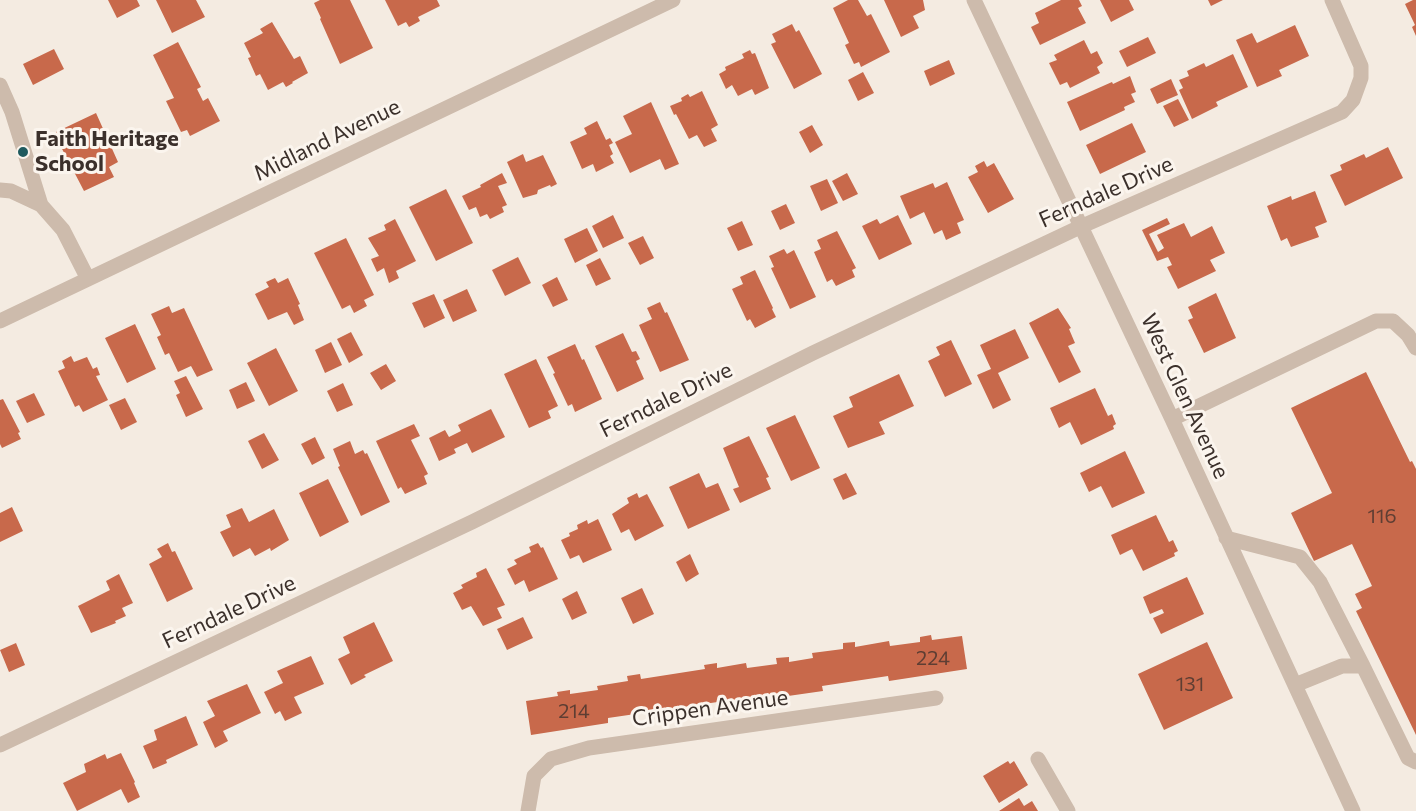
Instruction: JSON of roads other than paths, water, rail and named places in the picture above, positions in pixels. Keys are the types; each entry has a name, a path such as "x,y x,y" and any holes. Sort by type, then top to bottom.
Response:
{"street":[{"name":"Midland Avenue","path":"0,321 673,0"},
{"name":"West Glen Avenue","path":"974,0 1172,419 1353,811"},
{"name":"Ferndale Drive","path":"0,745 451,532 813,353 1080,227 1342,111 1353,100 1361,78 1361,66 1332,0"},
{"path":"0,85 12,112 41,205 63,230 88,279"},
{"path":"0,190 10,191 41,205"},
{"path":"1172,419 1376,321 1393,321 1408,335 1416,348"},
{"path":"1227,538 1300,557 1320,582 1408,758 1416,762"},
{"path":"1295,686 1342,666 1363,666"},
{"name":"Crippen Avenue","path":"528,811 534,776 551,759 589,748 936,698"},
{"path":"1038,759 1068,811"}],"place":[{"name":"Faith Heritage School","path":"23,152"}]}
